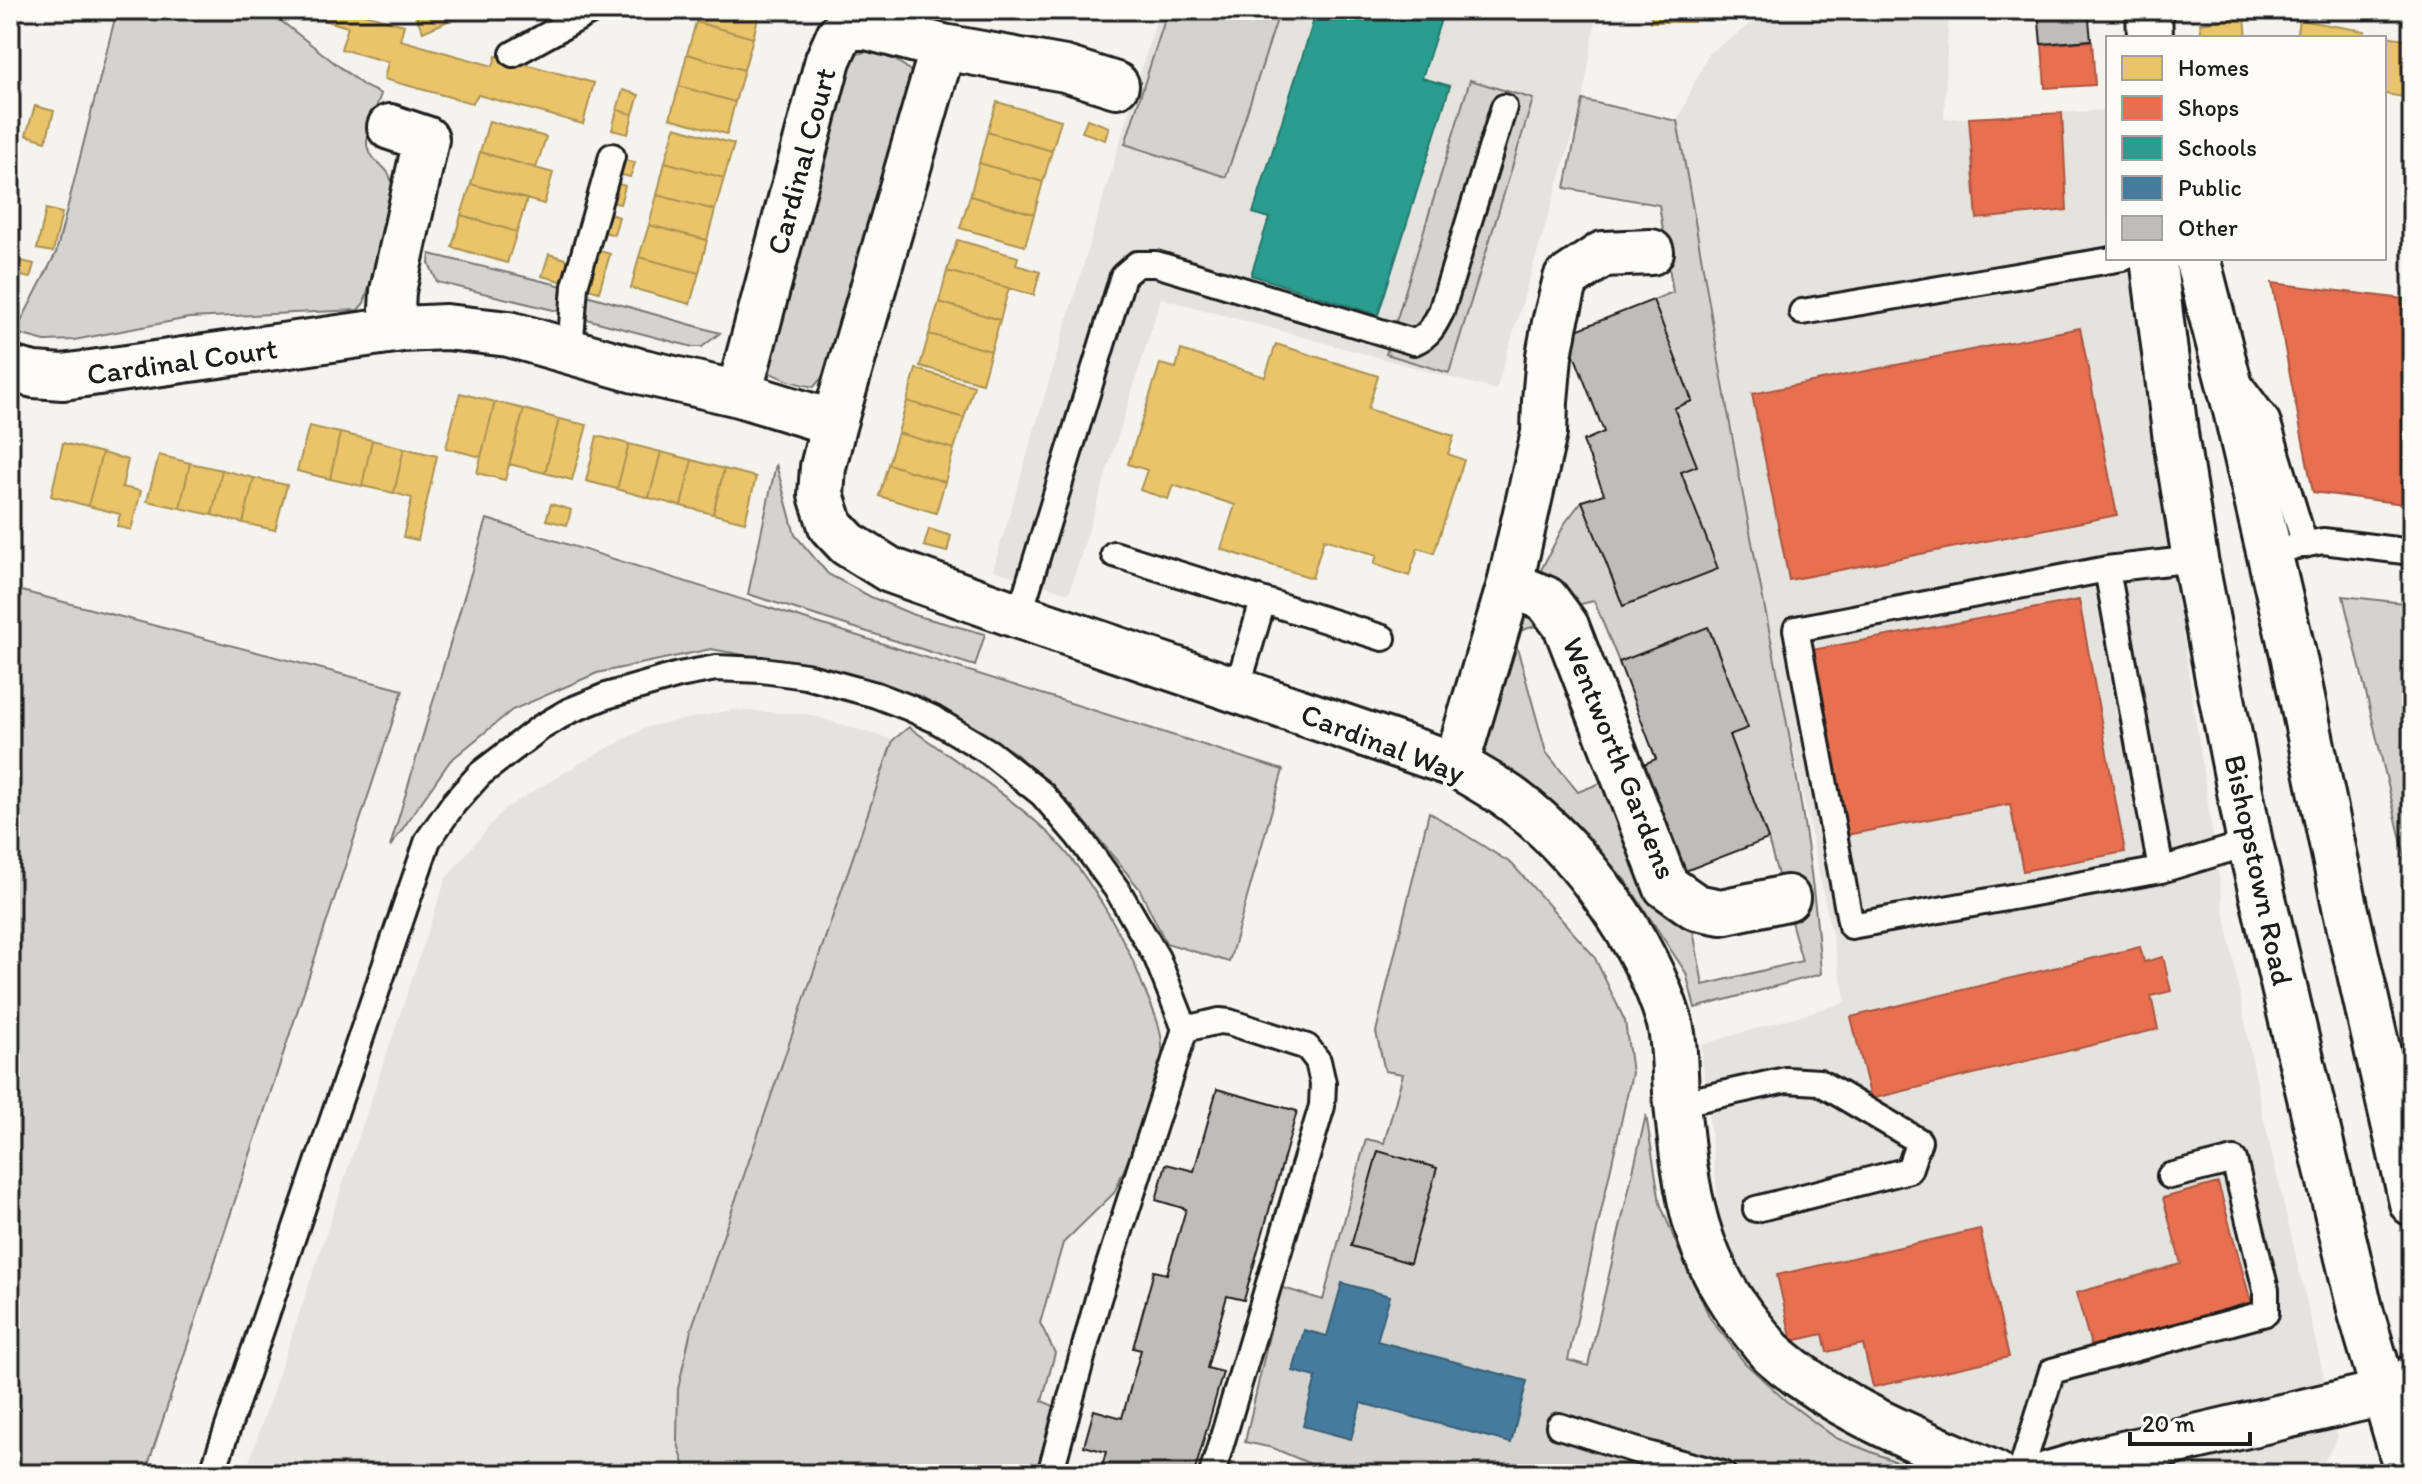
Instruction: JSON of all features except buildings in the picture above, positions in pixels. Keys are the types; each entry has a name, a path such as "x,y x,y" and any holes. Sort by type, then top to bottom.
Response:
{"street":[{"name":"Cardinal Court","path":"739,394 828,60 839,35 851,27 867,27 943,47 1065,69 1116,85"},
{"path":"834,423 943,47"},
{"path":"402,329 392,309 408,133"},
{"path":"1456,765 1510,584 1544,433 1549,356 1566,279 1603,254 1651,252"},
{"name":"Bishopstown Road","path":"2153,260 2195,559 2250,843 2361,1313 2403,1383 2408,1474"},
{"path":"2197,260 2222,360 2287,548 2293,654 2346,911 2412,1203"},
{"name":"Cardinal Court","path":"10,369 63,377 402,329 478,329 509,334 635,370 739,394 834,423"},
{"name":"Cardinal Way","path":"834,423 823,467 821,495 831,526 848,544 890,570 1456,765 1514,801 1574,856 1614,908 1646,960 1670,1023 1688,1196 1705,1255 1732,1305 1771,1352 1828,1394 1880,1424 1995,1474"},
{"name":"Wentworth Gardens","path":"1510,584 1546,599 1566,626 1666,886 1696,907 1721,912 1787,898"},
{"path":"2049,1474 2403,1383"}],"lane":[{"path":"513,54 593,10"},
{"path":"1019,616 1123,276 1137,264 1156,264 1414,342 1424,338 1441,312 1504,107"},
{"path":"570,352 575,286 612,156"},
{"path":"1802,312 2111,260"},
{"path":"2287,548 2323,541 2412,552"},
{"path":"1114,554 1383,638"},
{"path":"2195,559 2107,569 1796,629 1851,926 2161,870 2250,843"},
{"path":"2107,569 2161,870"},
{"path":"1237,689 1263,601"},
{"path":"212,1474 428,840 454,803 480,774 540,728 569,711 606,696 716,668 806,676 876,695 934,719 989,752 1042,794 1078,836 1118,891 1157,958 1185,1029 1098,1299 1050,1474"},
{"path":"1185,1029 1219,1021 1229,1022 1307,1047 1318,1061 1323,1083 1322,1106 1212,1474"},
{"path":"1677,1104 1786,1080 1819,1082 1919,1141 1909,1170 1756,1209"},
{"path":"2020,1474 2052,1371 2266,1313 2266,1290 2234,1160 2170,1176"},
{"path":"1559,1426 1723,1474"}],"shaded area":[{"path":"117,10 267,10 364,86 381,94 367,144 371,155 390,176 392,191 369,288 358,310 189,318 74,340 45,341 15,333 56,253"},
{"path":"1159,10 1597,10 1583,100 1496,390 1161,298 1069,593 993,570"},
{"path":"1168,10 1280,10 1226,177 1125,144"},
{"path":"1771,10 1949,10 1944,119 2106,110 2106,260 2130,260 2223,905 2261,1107 2338,1437 2317,1474 1837,1474 1803,1449 1723,1249 1701,1045 1846,1002 1771,642 1677,121 1708,54"},
{"path":"867,51 893,59 915,76 834,351 824,375 814,387 789,381 765,370 842,71 852,56"},
{"path":"1470,80 1533,99 1449,373 1386,354"},
{"path":"1583,100 1677,121 1809,860 1821,974 1695,1008 1686,973 1625,880 1587,838 1529,788 1480,760 1464,741 1464,711 1478,679 1498,605 1512,609 1526,601 1545,623 1513,633 1546,752 1578,792 1603,782 1656,899 1665,908 1712,927 1693,930 1703,985 1802,961 1768,839 1729,735 1747,728 1709,628 1619,662 1594,601 1572,606 1540,572 1565,523 1582,501 1623,606 1717,569 1681,472 1696,466 1674,408 1692,401 1653,300 1673,292 1659,205 1565,188"},
{"path":"430,254 567,287 566,313 437,282 429,263"},
{"path":"583,294 720,333 702,347 693,347 582,318"},
{"path":"776,464 795,535 828,574 914,615 985,634 975,666 748,594"},
{"path":"487,519 1283,770 1229,962 1166,943 1139,888 1073,807 1015,753 922,697 822,669 711,649 597,673 512,710 450,761 390,847"},
{"path":"10,588 403,690 145,1474 10,1474"},
{"path":"2343,596 2412,604 2412,886"},
{"path":"731,710 807,714 893,740 691,1330 678,1389 677,1440 687,1474 245,1474 446,878 504,809 577,765 647,727"},
{"path":"909,727 1026,813 1072,860 1101,901 1135,966 1157,1020 1162,1056 1129,1158 1114,1193 1063,1243 1040,1323 1055,1353 1042,1401 1056,1407 1037,1474 687,1474 677,1440 678,1389 691,1330 893,740"},
{"path":"1429,812 1512,864 1594,956 1625,1021 1632,1073 1568,1360 1588,1366 1646,1115 1660,1203 1710,1318 1745,1363 1786,1401 1836,1438 1936,1474 1334,1474 1273,1448 1245,1442 1280,1287 1323,1300 1366,1139 1384,1143 1403,1074 1385,1071 1376,1032"}]}
